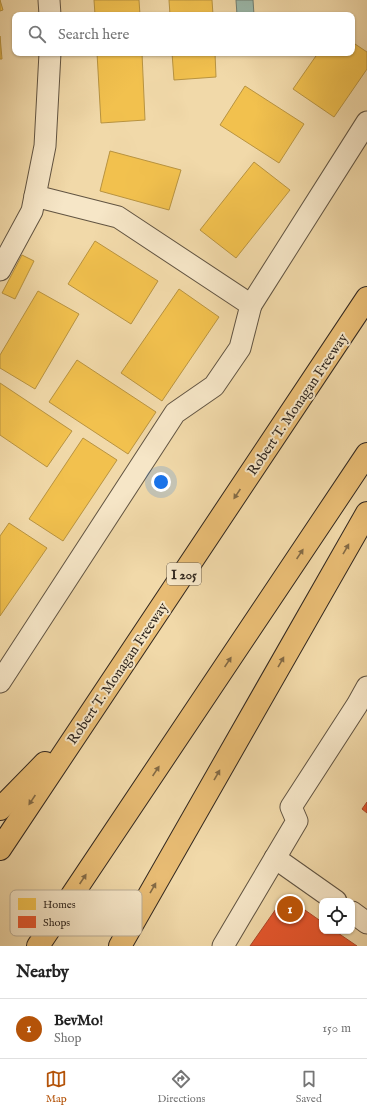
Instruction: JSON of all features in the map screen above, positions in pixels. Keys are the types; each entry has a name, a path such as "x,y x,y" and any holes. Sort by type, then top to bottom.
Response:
{"highway":[{"name":"Robert T. Monagan Freeway","path":"0,849 367,298"},
{"path":"75,890 367,454"},
{"path":"142,907 367,513"},
{"path":"0,809 84,723"},
{"path":"38,946 45,936"},
{"path":"120,946 126,936"}],"lane":[{"path":"49,0 50,12"},
{"path":"0,270 32,211 45,146 50,56"},
{"path":"0,682 175,413 214,386 240,348 251,305 367,122"},
{"path":"35,196 118,217 251,305"},
{"path":"223,946 297,821 291,807 367,687"},
{"path":"275,858 332,898"},
{"path":"355,914 367,923"}],"shaded area":[{"path":"236,0 253,0 254,12 237,12"}],"building: Homes":[{"path":"0,0 3,10 0,11"},
{"path":"94,0 139,0 140,12 95,12"},
{"path":"169,0 212,0 213,12 170,12"},
{"path":"0,36 2,59 0,59"},
{"path":"355,44 367,52 367,69 334,117 293,89 316,56 355,56"},
{"path":"97,56 142,56 145,120 101,123"},
{"path":"172,56 215,56 216,77 174,80"},
{"path":"245,86 304,124 279,163 220,125"},
{"path":"110,151 181,170 169,210 100,191"},
{"path":"254,162 290,190 236,258 200,230"},
{"path":"95,241 158,281 131,324 68,284"},
{"path":"22,255 34,261 15,299 2,293"},
{"path":"179,289 219,317 162,401 121,373"},
{"path":"38,291 79,314 35,389 0,368 0,355"},
{"path":"77,360 156,412 128,454 49,402"},
{"path":"0,383 72,431 47,467 0,435"},
{"path":"83,438 117,460 63,541 29,519"},
{"path":"9,523 47,548 0,616 0,536"}],"building: Shops":[{"path":"367,802 367,813 362,809"},
{"path":"285,896 319,920 319,934 339,934 357,946 250,946"}],"place":[{"name":"BevMo!","path":"290,909"}]}
